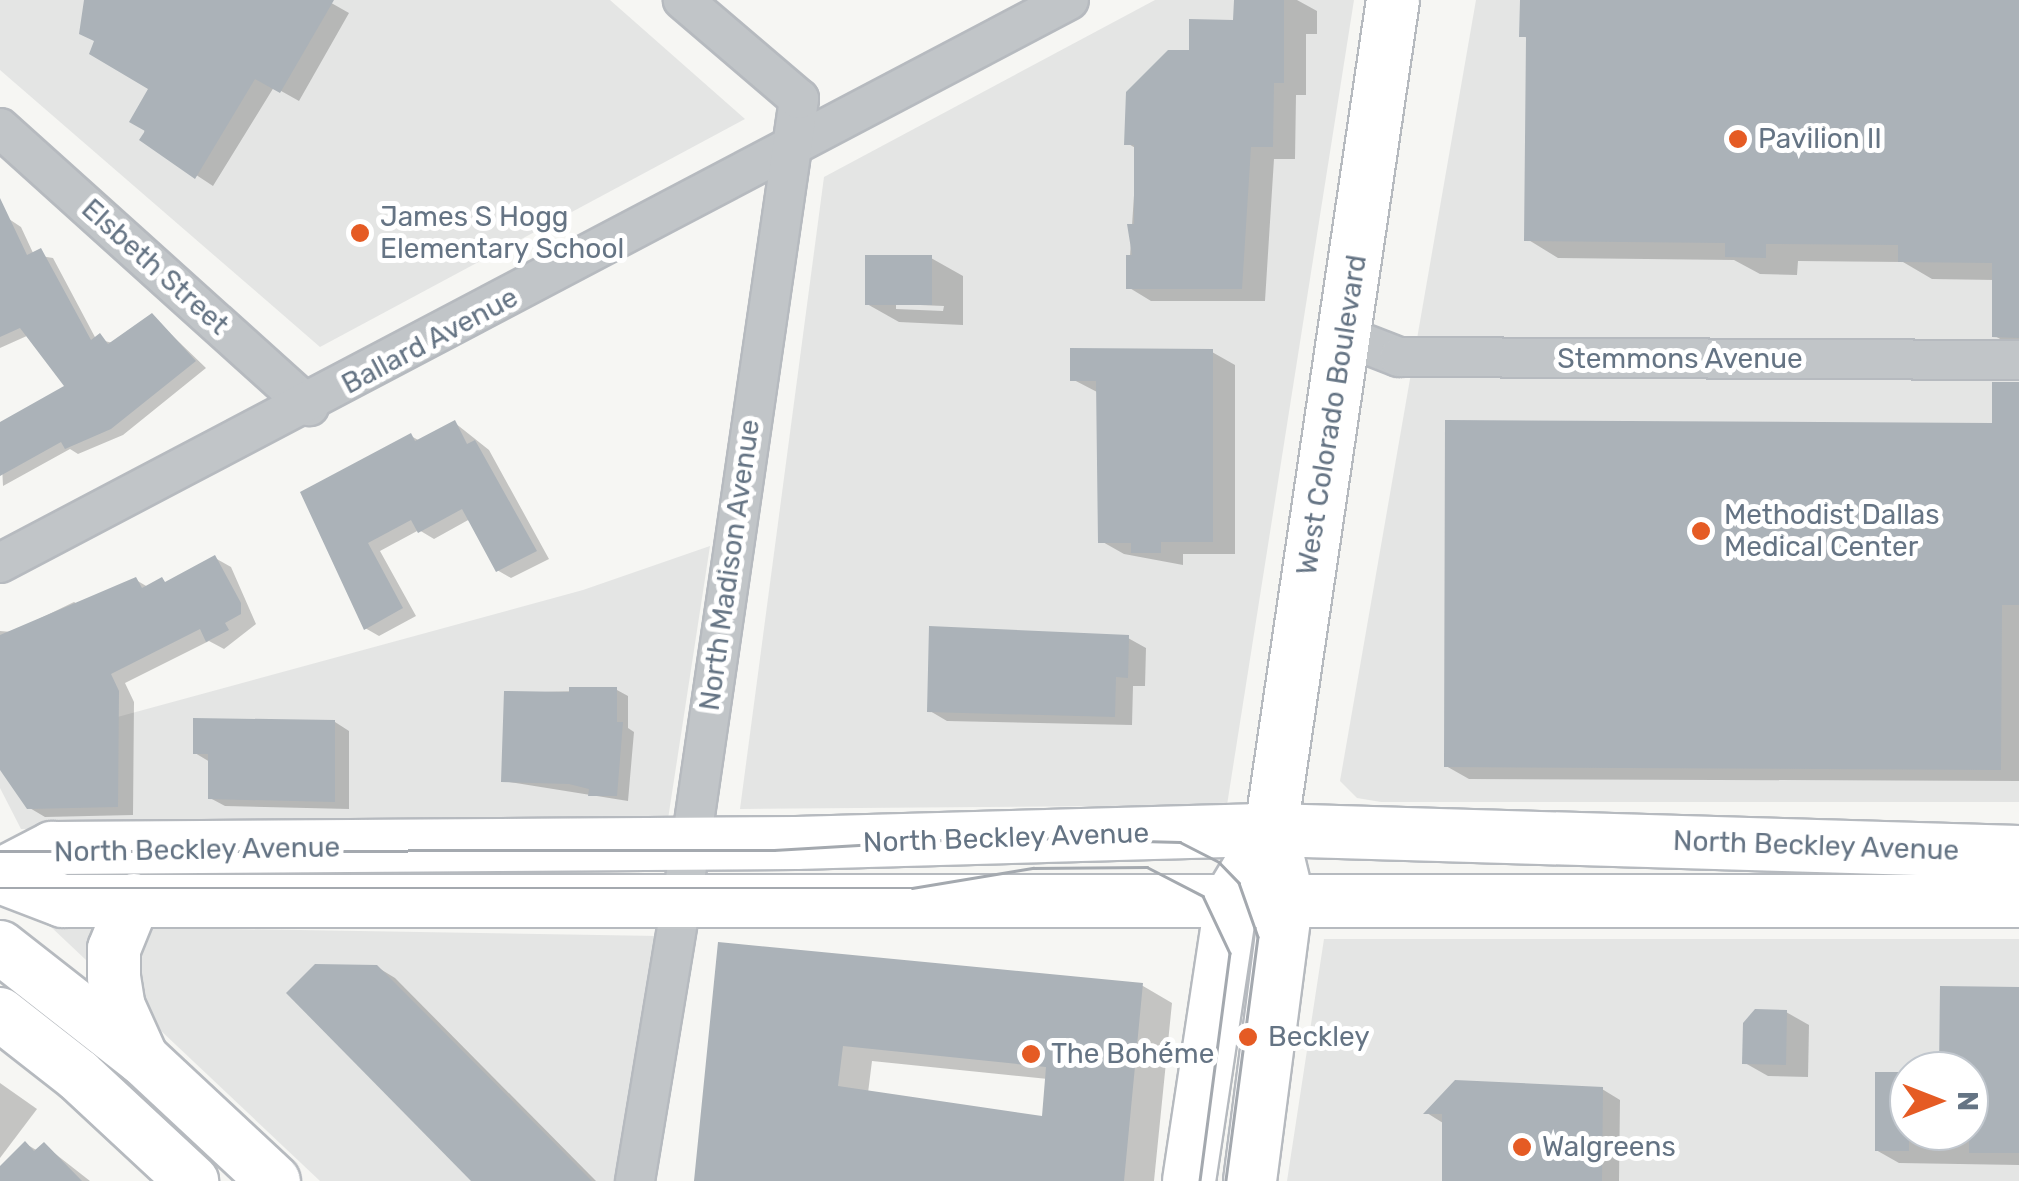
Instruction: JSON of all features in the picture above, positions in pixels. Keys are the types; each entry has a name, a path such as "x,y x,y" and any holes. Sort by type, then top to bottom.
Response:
{"main road":[{"name":"West Colorado Boulevard","path":"1232,896 1271,830 1393,0"},
{"name":"West Colorado Boulevard","path":"1271,830 1287,896"},
{"name":"North Beckley Avenue","path":"0,876 52,848 692,844 1271,830 1712,841 1889,853 2019,852"},
{"name":"North Beckley Avenue","path":"0,876 63,901 1232,896 2019,900"},
{"path":"1190,1181 1232,896"},
{"path":"1250,1181 1287,896"},
{"path":"134,900 114,949 114,977 119,1007 143,1060"},
{"path":"0,947 143,1060 274,1181"},
{"path":"0,1014 78,1075 192,1181"}],"street":[{"name":"North Madison Avenue","path":"635,1181 692,844 799,98 684,0"},
{"name":"Ballard Avenue","path":"0,563 309,406 1069,0"},
{"name":"Elsbeth Street","path":"0,128 309,406"},
{"name":"Stemmons Avenue","path":"1345,336 1399,357 2019,360"}],"shaded area":[{"name":"James S Hogg Elementary School","path":"0,0 610,0 745,119 320,347 0,70"},
{"path":"1155,0 1354,0 1227,805 740,809 824,177"},
{"name":"Methodist Dallas Medical Center","path":"1476,0 2019,0 2019,802 1381,802 1357,798 1340,781"},
{"path":"710,546 668,819 21,829 0,788 0,749 583,590"},
{"path":"50,926 659,936 614,1181 320,1181"},
{"path":"1324,939 2019,939 2019,1181 1287,1181"}],"building":[{"path":"84,0 334,0 280,93 255,79 195,179 139,140 145,131 129,122 148,89 89,54 94,41 79,34"},
{"path":"1234,0 1284,0 1284,83 1274,83 1273,147 1251,147 1242,289 1126,289 1126,255 1132,255 1127,224 1134,224 1134,145 1124,145 1126,92 1168,50 1189,50 1189,19 1233,20"},
{"name":"Pavilion II","path":"1520,0 2019,0 2019,338 1992,337 1992,263 1898,262 1898,245 1766,244 1766,258 1725,257 1725,243 1524,241 1526,37 1519,37"},
{"path":"0,198 27,255 41,248 91,340 100,333 108,344 152,313 196,361 111,429 65,449 61,442 0,476 0,422 64,386 20,328 0,337"},
{"path":"865,255 932,255 932,305 865,305"},
{"path":"1070,348 1213,349 1213,542 1161,542 1161,553 1131,553 1131,543 1098,543 1096,381 1070,381"},
{"path":"1992,382 2019,382 2019,605 2002,605 2001,770 1444,767 1445,420 1992,423"},
{"path":"455,420 467,444 475,440 537,551 496,572 462,509 418,533 411,520 368,543 403,608 364,630 300,492 411,433 415,441"},
{"path":"215,555 241,603 241,614 225,623 229,630 206,642 200,629 111,674 119,691 118,807 27,809 0,770 0,635 136,577 142,588 162,577 165,582"},
{"path":"929,626 1129,635 1128,678 1116,677 1115,717 927,712"},
{"path":"569,687 617,687 617,722 623,722 617,796 588,796 589,789 569,784 501,782 504,691 569,692"},
{"path":"193,718 335,720 335,802 208,799 208,754 193,754"},
{"name":"The Bohéme","path":"718,942 1143,983 1124,1181 694,1181","holes":["843,1046 1046,1067 1042,1116 838,1086"]},
{"path":"315,964 377,965 592,1181 471,1181 286,993"},
{"path":"1940,986 2019,987 2019,1153 1969,1153 1989,1151 1989,1051 1939,1051"},
{"path":"1755,1009 1787,1010 1786,1065 1742,1064 1743,1023"},
{"path":"1875,1072 1889,1072 1889,1151 1875,1151"},
{"name":"Walgreens","path":"1455,1080 1603,1087 1602,1181 1442,1181 1442,1114 1423,1114"},
{"path":"25,1141 34,1151 44,1142 82,1181 0,1181 0,1166"}],"tram line":[{"path":"0,851 774,850 990,837 1180,842 1219,862 1239,883 1258,937 1226,1181"},
{"path":"0,888 912,888 1033,868 1147,867 1203,896 1230,953 1200,1181"}],"place":[{"name":"Pavilion II","path":"1738,139"},
{"name":"James S Hogg Elementary School","path":"360,233"},
{"name":"Methodist Dallas Medical Center","path":"1701,531"},
{"name":"Beckley","path":"1248,1037"},
{"name":"The Bohéme","path":"1031,1054"},
{"name":"Walgreens","path":"1522,1147"}]}
